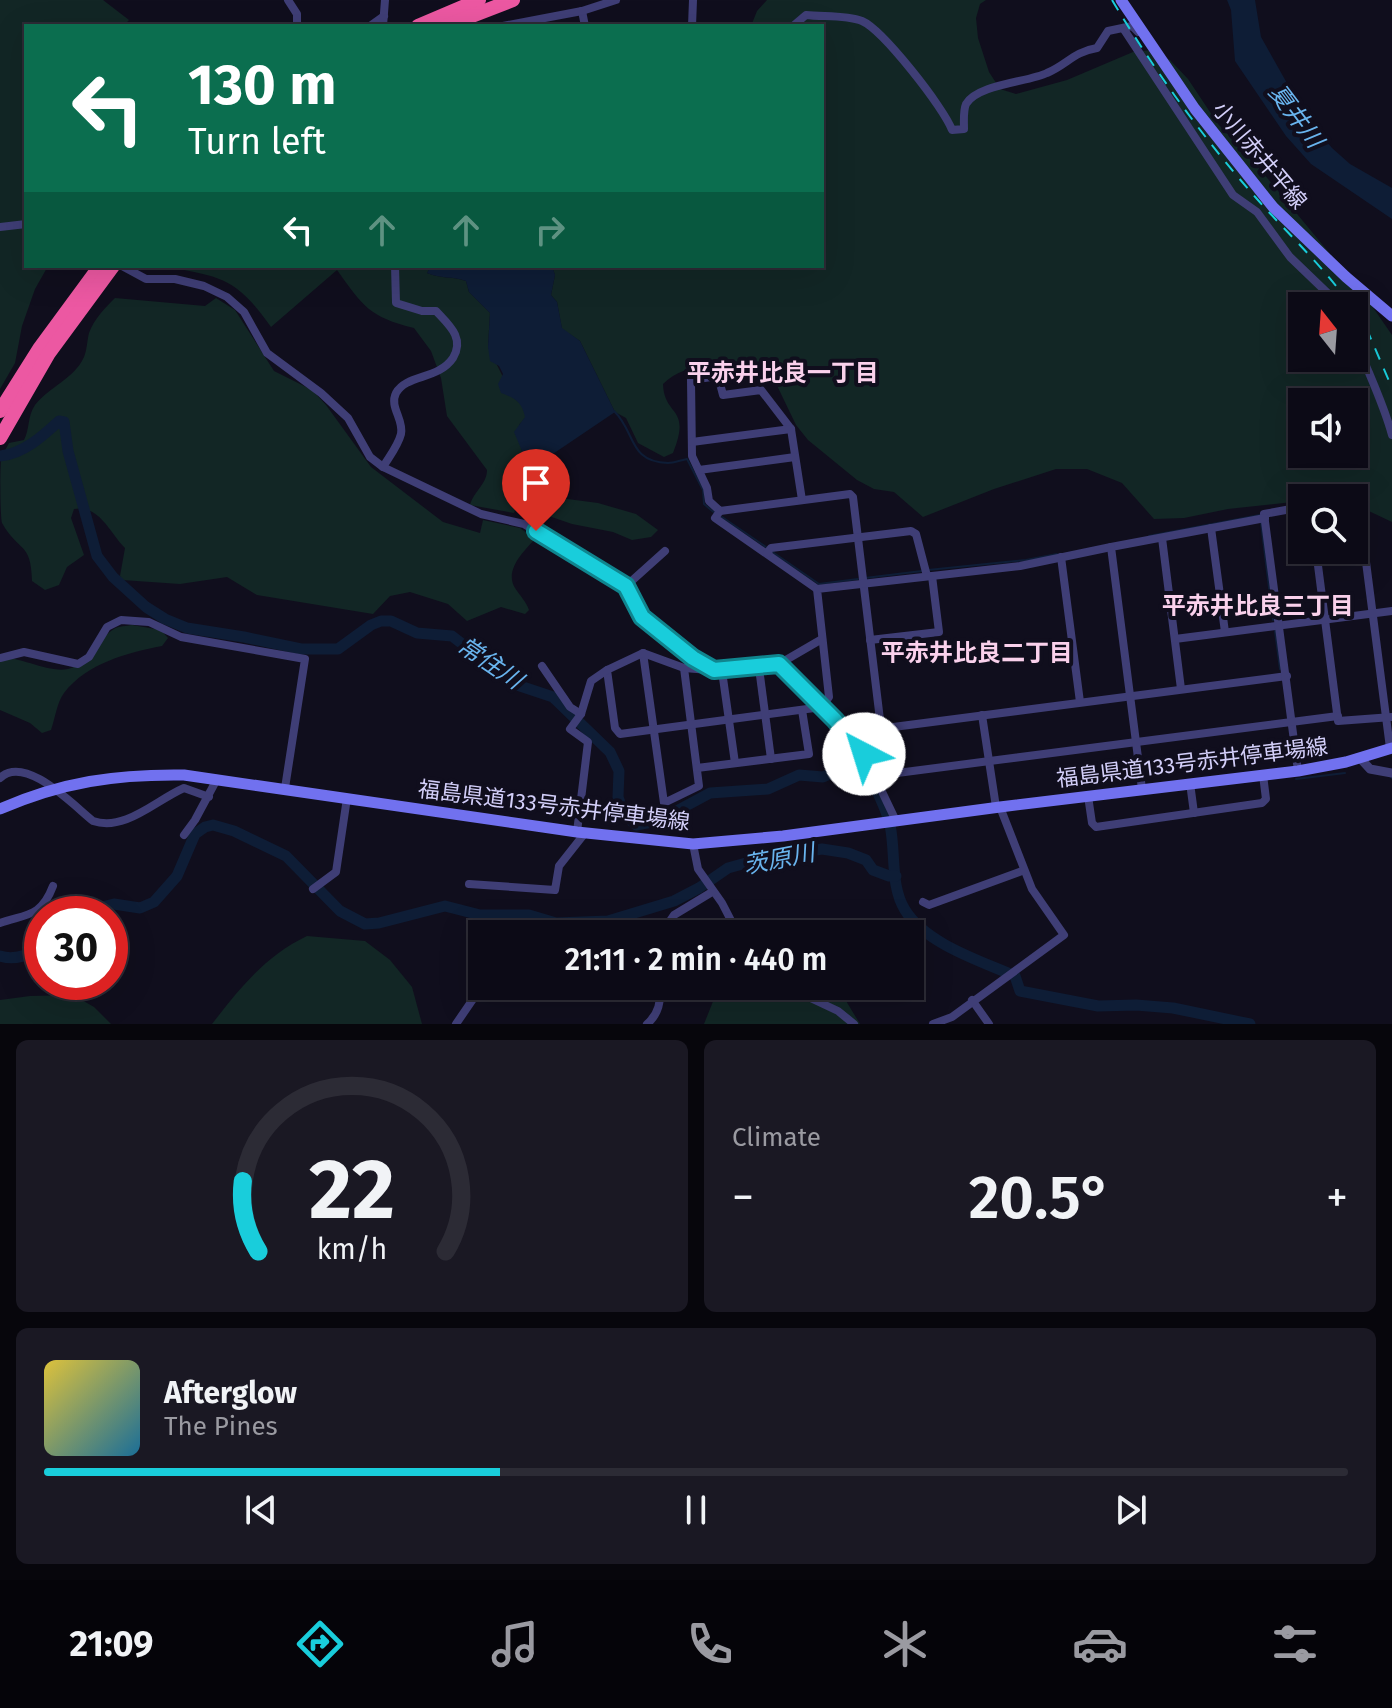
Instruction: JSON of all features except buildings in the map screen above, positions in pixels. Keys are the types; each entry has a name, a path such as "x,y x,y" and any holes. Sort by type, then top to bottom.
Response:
{"highway":[{"path":"423,24 479,0"},
{"path":"451,24 513,0"},
{"path":"0,411 73,299 98,268"},
{"path":"0,438 49,353 112,268"}],"main road":[{"name":"小川赤井平線","path":"1121,0 1195,109 1273,207 1392,316"},
{"name":"福島県道133号赤井停車場線","path":"0,809 87,780 136,774 184,775 581,833 693,844 783,836 1298,771 1391,748"}],"street":[{"path":"288,0 297,14 297,24"},
{"path":"383,21 385,0"},
{"path":"514,24 582,11 616,0"},
{"path":"692,24 693,0"},
{"path":"582,11 585,24"},
{"path":"795,24 806,15 861,21 907,64 929,97 945,114 952,130 959,131 964,129 967,102 998,86 1045,75 1080,51 1097,48 1108,31 1132,26 1148,38"},
{"path":"1123,28 1233,195 1257,212 1290,257 1326,292"},
{"path":"0,227 24,224"},
{"path":"126,268 146,279 175,279 204,286 227,297 244,312 267,353 321,393 348,418 370,457 383,467 481,514 524,524 626,586 642,617 693,658 718,671 735,763"},
{"path":"383,467 401,433 394,405 395,395 403,384 438,373 450,363 458,350 457,335 436,311 422,311 396,303 395,268"},
{"path":"1367,372 1385,409 1392,435"},
{"path":"719,513 709,501 707,488 692,456 691,380 718,376 723,395 761,390 791,429 802,500"},
{"path":"692,442 791,429"},
{"path":"699,470 795,457"},
{"path":"607,670 615,728 620,734 822,707 829,697 817,589 769,551 715,518 719,513 850,494 853,497 881,728"},
{"path":"1288,510 1264,514 1298,771"},
{"path":"817,589 863,580 1020,566 1265,518"},
{"path":"1211,528 1225,632"},
{"path":"769,551 858,537 911,531 916,534 928,573 939,632 870,640"},
{"path":"1162,538 1181,689"},
{"path":"1111,547 1142,789"},
{"path":"626,586 665,551"},
{"path":"1061,557 1080,702"},
{"path":"1318,564 1338,721 1388,717"},
{"path":"1366,564 1391,748"},
{"path":"1175,639 1392,611"},
{"path":"0,658 24,652 78,664 89,657 107,627 121,620 149,622 181,637 305,659 285,788"},
{"path":"469,884 555,890 559,866 581,833 588,742 570,729 580,716 591,681 643,653 684,668 718,671 759,668 779,664 822,639"},
{"path":"643,653 664,803 699,786 684,668"},
{"path":"779,664 864,754 891,821"},
{"path":"542,666 570,707 580,716"},
{"path":"759,668 771,759"},
{"path":"847,733 1287,676"},
{"path":"697,768 809,754 802,710"},
{"path":"933,1024 952,1017 1064,935 1022,871 998,807 982,715"},
{"path":"874,776 1338,716"},
{"path":"1360,758 1370,769 1392,773"},
{"path":"0,778 4,773 22,770 39,778 93,821 103,824 123,822 164,796 184,788 209,797"},
{"path":"1088,796 1092,823 1096,827 1262,803 1266,799 1263,775"},
{"path":"184,835 217,779"},
{"path":"1190,783 1194,813"},
{"path":"317,886 336,872 347,798"},
{"path":"693,844 694,858 702,878 731,920"},
{"path":"923,902 929,905 1022,871"},
{"path":"0,923 31,915 48,899 53,886"},
{"path":"671,920 711,891"},
{"path":"456,1024 471,1000"},
{"path":"647,1024 654,1018 660,1000"},
{"path":"815,1000 838,1011 854,1024"},
{"path":"972,1000 989,1024"}],"green space":[{"path":"0,0 103,0 129,20 125,24 24,24 24,268 47,268 35,289 22,326 15,363 0,389"},
{"path":"767,0 986,0 980,4 976,18 978,38 989,72 1000,89 1016,94 1067,80 1133,52 1152,50 1170,60 1188,79 1218,124 1254,162 1362,292 1288,292 1288,372 1368,372 1368,300 1392,335 1392,522 1368,511 1368,484 1288,484 1288,503 1228,509 1184,518 1154,519 1122,483 1087,469 1056,469 923,517 894,492 874,489 857,480 808,440 796,425 770,371 763,364 710,365 673,376 663,384 664,395 676,413 680,427 673,453 664,457 638,443 626,418 615,412 580,341 562,329 557,302 551,295 555,275 553,268 824,268 824,24 752,24 757,11"},
{"path":"173,268 430,268 427,273 466,281 469,292 490,313 488,347 513,397 522,405 526,417 519,425 522,451 535,466 538,480 560,498 598,503 636,514 658,530 651,537 632,540 543,514 520,497 514,513 470,505 487,470 447,416 441,378 431,351 414,328 387,319 368,308 337,270 271,327 236,288 199,273"},
{"path":"115,298 205,306 216,298 235,310 274,371 312,390 371,467 443,522 480,533 483,520 520,528 535,539 517,561 512,574 515,588 529,610 525,614 501,607 467,621 448,604 410,592 390,596 373,614 257,595 227,577 180,584 122,580 125,548 97,515 83,509 74,509 71,518 84,555 67,567 59,585 45,590 32,581 27,553 2,523 2,458 9,443 24,440 35,405 80,365 91,328"},
{"path":"132,625 161,630 168,638 162,646 108,661 84,674 62,697 51,730 42,733 30,723 0,710 0,657 52,669 68,669 88,657 114,629"},
{"path":"307,936 365,941 390,960 412,987 422,1024 212,1024 266,963"},
{"path":"24,997 24,1000 82,1000 111,1024 0,1024 0,1000"},
{"path":"714,1000 845,1000 860,1024 704,1024"}],"water":[{"name":"夏井川","path":"1227,0 1255,0 1261,37 1306,117 1350,164 1392,188 1392,219 1311,164 1286,136 1235,61 1231,10"},
{"path":"430,268 553,268 555,275 551,295 557,302 562,328 580,341 615,412 535,466 522,451 514,432 525,417 522,408 514,399 501,393 498,384 503,374 499,366 490,361 490,313 469,292 466,281 427,273"}],"waterway":[{"path":"614,411 639,452 646,457 668,463 687,459 703,490 704,504 716,514"},
{"name":"常住川","path":"0,456 25,448 59,421 64,422 68,451 97,556 113,577 146,607 187,628 301,649 338,649 381,621 391,621 417,633 452,636 514,684 553,697 610,752 619,771 618,797 624,814 636,825 658,821 710,793 768,789 799,775 823,777 830,774 845,754 855,753 860,757 888,816 900,901 926,933 955,950 1015,976 1020,991 1098,1006 1173,1008 1250,1024"},
{"path":"1149,536 1260,515"},
{"path":"722,517 766,547"},
{"path":"1261,523 1273,620"},
{"path":"771,551 819,584 858,579"},
{"path":"928,570 1057,554"},
{"path":"865,578 922,571"},
{"path":"1275,631 1280,669"},
{"path":"1296,779 1345,773"},
{"name":"茨原川","path":"128,906 140,908 154,902 177,876 195,834 213,825 234,831 286,856 340,911 365,924 445,906 480,915 529,915 556,923 608,921 674,901 728,868 764,858 822,849 848,853 866,860 873,870 896,876"},
{"name":"茨原川","path":"0,956 24,955"}],"railway":[{"path":"1112,0 1198,128 1341,292"},
{"path":"1368,332 1392,388"}],"district":[{"name":"平赤井比良一丁目","path":"783,373"},
{"name":"平赤井比良三丁目","path":"1258,606"},
{"name":"平赤井比良二丁目","path":"977,653"}],"route":[{"path":"536,531 626,586 642,617 693,658 714,670 779,664 864,754"}]}
